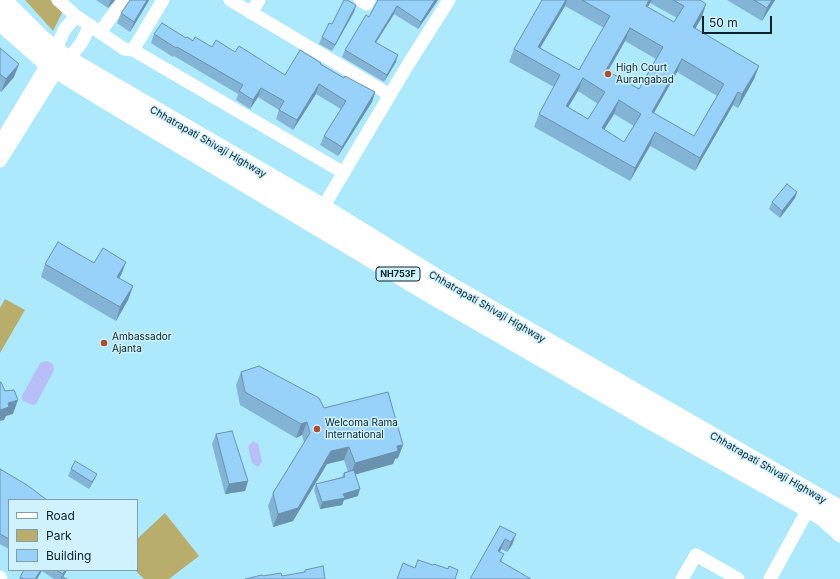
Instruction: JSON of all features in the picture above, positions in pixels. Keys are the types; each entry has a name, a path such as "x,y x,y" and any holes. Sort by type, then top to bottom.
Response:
{"highway":[{"name":"Chhatrapati Shivaji Highway","path":"2,0 41,39 57,61"},
{"name":"Chhatrapati Shivaji Highway","path":"0,21 57,61 103,98 318,216 441,281 840,510"},
{"name":"Chhatrapati Shivaji Highway","path":"318,216 433,295 809,508"},
{"name":"NH753F","path":"809,508 840,526"}],"street":[{"path":"58,0 76,16 124,49 132,50 344,173"},
{"path":"0,143 57,61 82,42 124,0"},
{"path":"132,50 163,0"},
{"path":"230,0 390,95"},
{"path":"251,13 259,0"},
{"path":"360,0 367,4 369,0"},
{"path":"318,216 449,0"},
{"path":"0,161 57,61 65,29 76,16"},
{"path":"770,579 809,508 840,536"},
{"path":"682,579 696,555 738,579"}],"green space":[{"path":"25,0 50,0 63,11 53,31"},
{"path":"5,299 25,310 0,353 0,308"},
{"path":"165,513 199,556 169,579 144,579 136,571 138,571 138,538"}],"water":[{"path":"47,361 53,364 54,370 36,404 32,405 22,400 22,396 40,363"},
{"path":"253,441 258,444 262,462 258,467 252,463 248,447"}],"building":[{"path":"130,0 147,0 134,22 121,13"},
{"path":"344,0 356,5 335,45 322,37 329,23 332,24"},
{"path":"378,0 435,0 421,22 397,6 375,42 398,55 387,75 345,50 366,15 369,17"},
{"path":"542,0 566,0 538,47 579,70 610,16 582,0 649,0 646,6 674,22 684,6 673,0 700,0 706,4 693,27 759,66 742,94 738,92 700,158 655,132 635,168 539,114 560,75 514,49","holes":["630,28 663,47 639,89 606,70","682,59 724,84 694,136 652,112","583,78 605,92 588,119 566,106","619,100 641,114 624,142 602,128"]},
{"path":"754,0 772,0 767,8"},
{"path":"162,23 186,38 187,37 193,41 195,37 212,47 216,40 235,52 239,46 285,75 300,50 344,78 345,76 375,92 342,147 324,136 346,101 319,84 297,120 279,110 284,101 261,88 253,100 239,91 243,85 177,47 176,48 154,34"},
{"path":"0,48 19,64 6,79 0,74"},
{"path":"787,184 797,192 782,211 772,202"},
{"path":"58,242 94,263 103,248 126,262 117,277 133,286 120,307 45,264"},
{"path":"259,366 319,398 324,408 388,392 403,445 397,446 398,451 355,463 349,447 331,451 298,508 278,514 273,493 310,433 307,422 301,424 245,392 241,372"},
{"path":"0,382 5,391 14,390 18,400 8,403 9,407 0,410"},
{"path":"232,431 248,481 229,484 216,434"},
{"path":"75,461 97,474 92,482 71,469"},
{"path":"0,469 27,485 46,499 8,499 8,538 0,534"},
{"path":"354,470 360,489 343,494 345,498 322,502 316,484 345,477 344,473"},
{"path":"500,526 516,534 511,542 505,539 498,551 504,554 500,561 531,579 470,579"},
{"path":"418,560 448,569 449,566 458,570 455,579 397,579 403,563 415,568"},
{"path":"323,566 325,579 245,579 281,573 282,576 305,572 305,570"},
{"path":"23,571 40,571 35,579 24,579 20,577"},
{"path":"58,571 64,571 63,574"}],"place":[{"name":"High Court Aurangabad","path":"608,74"},
{"name":"Ambassador Ajanta","path":"104,343"},
{"name":"Welcoma Rama International","path":"317,429"}]}
